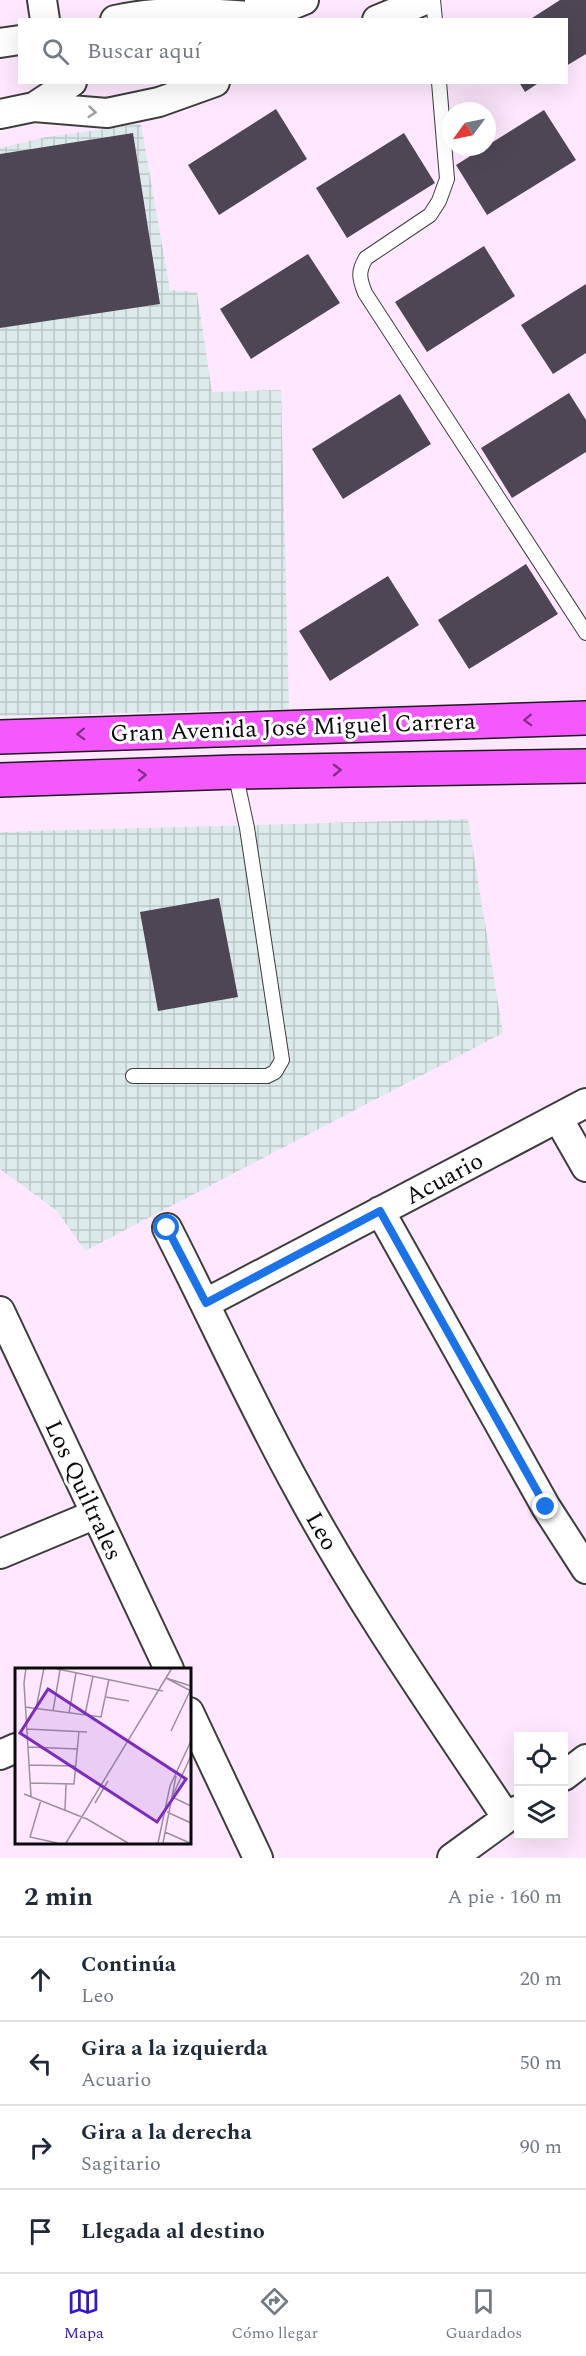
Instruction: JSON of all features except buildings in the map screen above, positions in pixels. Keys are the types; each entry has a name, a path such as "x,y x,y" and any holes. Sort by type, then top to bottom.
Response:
{"main road":[{"name":"Gran Avenida José Miguel Carrera","path":"0,737 586,718"},
{"name":"Gran Avenida José Miguel Carrera","path":"0,780 235,771 586,766"}],"street":[{"path":"42,0 45,18"},
{"path":"128,18 167,12 259,12 304,0"},
{"path":"382,18 425,0"},
{"path":"0,43 18,40"},
{"path":"34,107 69,84"},
{"path":"0,114 34,107 107,113 159,102 209,84"},
{"name":"Acuario","path":"206,1303 586,1103"},
{"path":"558,1118 586,1167"},
{"path":"380,1211 546,1507 586,1569"},
{"name":"Leo","path":"167,1228 297,1487 322,1531 411,1674 513,1814"},
{"name":"Los Quiltrales","path":"0,1311 8,1348 96,1514 169,1668"},
{"path":"0,1554 96,1514"},
{"path":"190,1714 252,1856"},
{"path":"0,1755 15,1748"},
{"path":"568,1773 586,1759"},
{"path":"452,1858 513,1814"}],"lane":[{"path":"433,0 435,18"},
{"path":"440,84 447,179 439,201 430,215 366,258 360,267 360,279 365,292 586,633"},
{"path":"133,1076 267,1076 275,1072 282,1060 247,828 235,771"}],"shaded area":[{"path":"141,124 170,290 197,292 212,392 281,390 289,709 0,716 0,148 46,137"},
{"path":"468,819 503,1033 85,1251 57,1211 0,1169 0,832"}],"route":[{"path":"167,1228 206,1303 380,1211 546,1507"}]}
